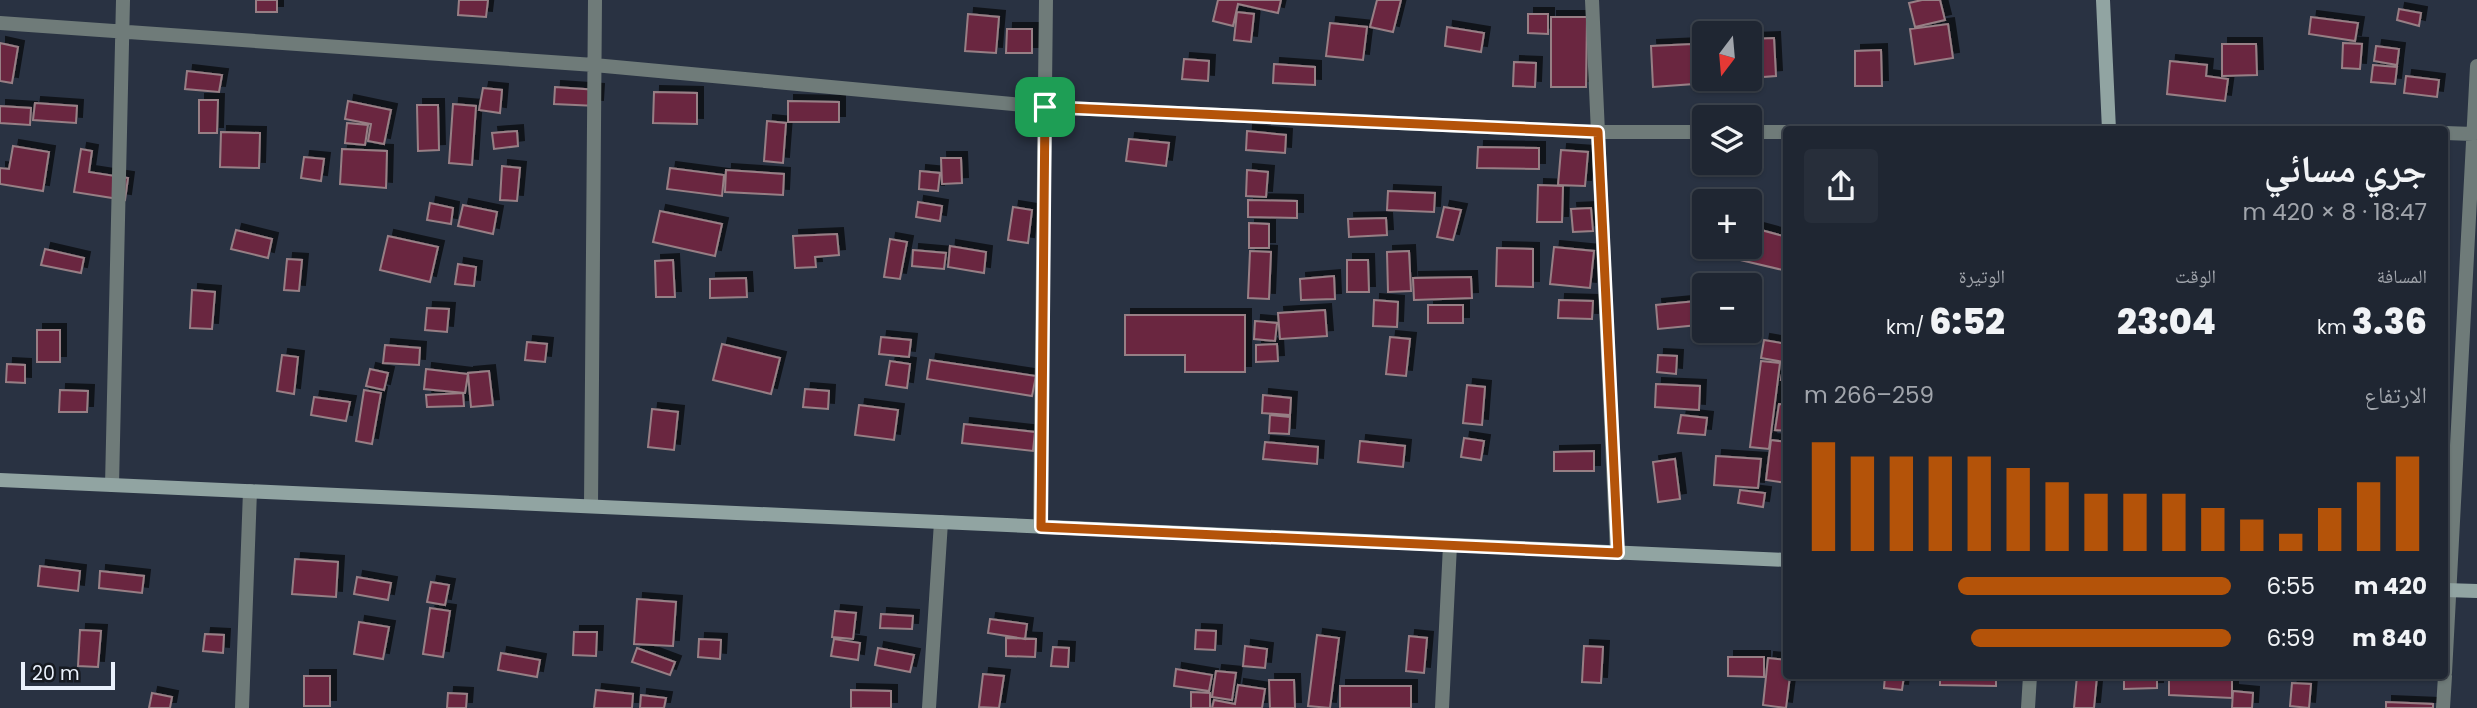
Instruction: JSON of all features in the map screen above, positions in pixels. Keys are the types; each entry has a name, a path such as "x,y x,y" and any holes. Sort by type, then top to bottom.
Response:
{"main road":[{"path":"2104,0 2109,126"},
{"path":"0,480 1783,560"},
{"path":"2448,590 2477,591"}],"street":[{"path":"112,485 123,0"},
{"path":"591,506 595,0"},
{"path":"1041,527 1046,0"},
{"path":"1592,0 1618,553"},
{"path":"0,23 594,65 1045,107 1598,132 1692,132"},
{"path":"2448,578 2470,304 2477,66"},
{"path":"1762,132 1783,132"},
{"path":"2448,133 2473,134"},
{"path":"242,708 250,491"},
{"path":"929,708 941,522"},
{"path":"1442,708 1450,545"},
{"path":"2028,708 2030,679"},
{"path":"2443,708 2445,679"}],"building":[{"path":"256,0 277,0 277,12 256,12"},
{"path":"459,0 488,0 486,17 458,15"},
{"path":"1218,0 1281,0 1278,13 1238,4 1233,26 1213,21"},
{"path":"1377,0 1401,0 1393,32 1370,27"},
{"path":"1940,0 1945,20 1915,27 1909,3"},
{"path":"2399,9 2421,13 2419,26 2397,20"},
{"path":"1237,12 1254,14 1251,42 1234,40"},
{"path":"968,14 999,17 996,53 965,51"},
{"path":"1528,14 1548,14 1548,34 1528,33"},
{"path":"1551,17 1587,17 1586,87 1551,87"},
{"path":"2311,17 2358,23 2355,41 2309,34"},
{"path":"1330,23 1367,27 1363,60 1326,56"},
{"path":"1948,24 1953,58 1915,64 1910,29"},
{"path":"1447,27 1484,33 1481,52 1445,46"},
{"path":"1007,29 1032,29 1032,53 1006,53"},
{"path":"1762,38 1774,38 1776,76 1762,77"},
{"path":"0,43 18,47 12,83 0,81"},
{"path":"2343,43 2362,44 2360,69 2342,68"},
{"path":"1692,44 1692,84 1653,87 1651,46"},
{"path":"2222,44 2256,44 2257,75 2222,76"},
{"path":"2376,46 2399,49 2397,65 2374,61"},
{"path":"1881,50 1882,86 1855,86 1855,51"},
{"path":"1184,59 1209,61 1208,81 1182,79"},
{"path":"2170,61 2207,65 2206,76 2228,79 2225,101 2167,94"},
{"path":"1514,62 1536,63 1535,87 1513,86"},
{"path":"1274,64 1315,67 1315,85 1273,83"},
{"path":"2373,65 2397,67 2395,84 2371,82"},
{"path":"187,71 222,75 219,92 185,89"},
{"path":"2406,76 2439,80 2437,97 2404,93"},
{"path":"555,87 598,90 597,106 554,104"},
{"path":"483,88 502,90 500,113 479,110"},
{"path":"654,92 697,93 697,124 653,123"},
{"path":"199,100 218,100 217,133 199,133"},
{"path":"348,101 391,110 384,144 368,141 371,124 345,119"},
{"path":"788,101 839,102 839,122 788,122"},
{"path":"35,103 77,106 76,123 33,120"},
{"path":"453,104 476,106 472,165 449,163"},
{"path":"417,105 438,105 439,150 418,151"},
{"path":"0,106 31,108 30,125 0,123"},
{"path":"767,121 786,123 783,163 764,161"},
{"path":"347,123 368,125 365,145 345,143"},
{"path":"517,131 518,146 494,149 492,133"},
{"path":"1247,131 1286,135 1285,153 1246,150"},
{"path":"221,132 260,133 259,168 220,167"},
{"path":"1129,139 1169,143 1166,166 1126,161"},
{"path":"13,146 49,152 43,191 0,184 0,168 9,169"},
{"path":"1478,147 1539,148 1539,169 1477,168"},
{"path":"81,149 92,151 89,172 128,178 125,200 74,192"},
{"path":"342,149 387,151 386,188 340,184"},
{"path":"1561,150 1588,152 1585,186 1558,185"},
{"path":"304,157 324,159 321,181 301,178"},
{"path":"941,158 961,158 962,183 942,184"},
{"path":"502,166 520,168 517,201 500,200"},
{"path":"670,168 724,175 722,196 667,189"},
{"path":"726,170 784,174 783,195 725,192"},
{"path":"1247,170 1268,172 1266,197 1246,196"},
{"path":"920,171 940,173 938,191 919,189"},
{"path":"1538,185 1563,186 1562,222 1537,222"},
{"path":"1388,191 1435,193 1434,212 1387,210"},
{"path":"1248,200 1297,201 1297,218 1248,217"},
{"path":"918,202 942,206 940,221 916,217"},
{"path":"430,203 453,208 451,224 427,220"},
{"path":"463,205 497,212 493,234 458,226"},
{"path":"1013,207 1032,210 1028,243 1008,240"},
{"path":"1444,207 1461,210 1453,240 1437,237"},
{"path":"1591,208 1593,231 1573,232 1571,209"},
{"path":"660,211 722,224 715,256 653,242"},
{"path":"1386,218 1387,235 1349,237 1348,219"},
{"path":"1249,223 1269,224 1269,248 1249,248"},
{"path":"236,230 272,239 268,258 231,249"},
{"path":"1762,230 1783,236 1783,270 1736,259 1762,259"},
{"path":"837,234 839,255 815,257 816,267 795,268 793,236"},
{"path":"388,236 438,247 430,282 380,270"},
{"path":"890,239 907,242 900,279 884,277"},
{"path":"950,246 986,252 984,273 948,267"},
{"path":"1554,247 1594,251 1590,288 1550,284"},
{"path":"1497,248 1533,249 1533,287 1496,286"},
{"path":"45,249 84,258 81,273 41,265"},
{"path":"913,250 946,253 944,269 912,266"},
{"path":"1250,251 1271,252 1269,299 1248,298"},
{"path":"1409,251 1411,291 1388,292 1387,252"},
{"path":"287,259 302,260 299,291 284,290"},
{"path":"673,260 675,297 656,297 655,261"},
{"path":"1347,260 1368,260 1369,292 1347,292"},
{"path":"458,264 476,267 474,286 455,284"},
{"path":"1334,276 1335,299 1301,300 1300,279"},
{"path":"1471,277 1472,298 1414,300 1413,278"},
{"path":"746,278 747,297 710,298 710,279"},
{"path":"192,290 215,292 212,329 190,328"},
{"path":"1374,300 1398,302 1397,327 1373,326"},
{"path":"1559,300 1593,301 1592,319 1558,318"},
{"path":"1692,301 1692,326 1658,329 1656,305"},
{"path":"1428,305 1463,305 1463,323 1428,323"},
{"path":"427,308 449,309 447,332 425,330"},
{"path":"1325,310 1327,336 1280,339 1278,313"},
{"path":"1125,315 1245,315 1245,372 1185,372 1185,355 1125,355"},
{"path":"1255,321 1277,323 1275,341 1254,339"},
{"path":"37,330 60,330 60,362 37,362"},
{"path":"881,337 911,340 909,357 879,354"},
{"path":"1390,337 1410,339 1406,376 1386,374"},
{"path":"1764,340 1783,343 1783,362 1761,358"},
{"path":"527,342 547,344 545,362 525,360"},
{"path":"722,344 780,358 771,394 713,380"},
{"path":"1277,344 1278,361 1256,362 1256,345"},
{"path":"385,345 420,348 419,365 383,363"},
{"path":"282,355 298,357 294,394 277,391"},
{"path":"1658,355 1677,356 1676,374 1657,372"},
{"path":"930,360 1036,376 1032,396 927,379"},
{"path":"890,361 910,364 907,388 886,385"},
{"path":"1761,361 1780,363 1769,449 1750,447"},
{"path":"7,364 25,365 25,383 6,382"},
{"path":"370,369 388,373 384,390 366,386"},
{"path":"426,369 468,374 465,393 424,389"},
{"path":"489,371 493,405 471,407 468,373"},
{"path":"1656,384 1700,386 1699,410 1655,407"},
{"path":"1467,385 1485,387 1482,425 1463,423"},
{"path":"805,389 829,391 828,409 803,407"},
{"path":"60,390 88,391 87,412 59,412"},
{"path":"364,390 381,393 372,444 356,441"},
{"path":"463,393 464,406 427,407 426,395"},
{"path":"1263,395 1291,398 1290,415 1262,413"},
{"path":"314,397 350,402 346,421 311,415"},
{"path":"1779,404 1783,404 1783,431 1775,430"},
{"path":"859,405 898,410 894,440 855,435"},
{"path":"652,409 678,412 674,450 648,447"},
{"path":"1270,415 1290,417 1289,434 1269,433"},
{"path":"1681,415 1707,418 1705,435 1678,433"},
{"path":"964,424 1035,432 1033,451 962,443"},
{"path":"1464,438 1484,441 1481,460 1461,457"},
{"path":"1771,440 1783,442 1783,482 1766,480"},
{"path":"1360,441 1405,446 1403,467 1358,462"},
{"path":"1265,442 1318,447 1317,464 1263,459"},
{"path":"1594,451 1594,471 1554,471 1554,452"},
{"path":"1716,456 1761,459 1758,488 1714,485"},
{"path":"1675,459 1680,499 1658,502 1653,462"},
{"path":"1740,490 1765,493 1763,507 1738,503"},
{"path":"295,559 338,562 336,597 292,594"},
{"path":"40,566 80,571 78,591 38,586"},
{"path":"100,571 144,576 142,593 99,588"},
{"path":"357,577 391,583 388,600 354,594"},
{"path":"431,582 449,585 445,605 427,602"},
{"path":"637,599 676,602 673,646 634,644"},
{"path":"430,608 450,611 443,657 423,654"},
{"path":"835,611 856,613 853,639 832,637"},
{"path":"881,614 913,616 912,629 880,628"},
{"path":"990,619 1027,624 1025,639 988,633"},
{"path":"359,622 389,627 383,659 354,654"},
{"path":"80,630 101,631 98,667 78,666"},
{"path":"1196,630 1216,631 1215,650 1195,649"},
{"path":"574,632 597,632 596,656 573,655"},
{"path":"205,634 224,635 223,653 203,651"},
{"path":"1317,635 1339,638 1330,708 1308,706"},
{"path":"1409,636 1427,638 1424,673 1406,671"},
{"path":"1006,638 1036,639 1035,657 1006,656"},
{"path":"699,639 721,640 720,659 698,657"},
{"path":"834,639 860,643 858,660 831,656"},
{"path":"1245,646 1267,649 1265,668 1243,666"},
{"path":"1584,646 1603,647 1601,683 1582,682"},
{"path":"1053,647 1069,648 1068,667 1051,666"},
{"path":"637,648 675,662 670,675 632,662"},
{"path":"878,648 914,655 910,672 875,665"},
{"path":"501,653 540,660 537,677 498,670"},
{"path":"1728,657 1764,657 1764,677 1728,676"},
{"path":"1768,658 1783,660 1783,679 1790,679 1786,708 1763,705"},
{"path":"1176,669 1212,675 1209,691 1174,686"},
{"path":"1216,671 1236,673 1232,700 1212,697"},
{"path":"983,674 1004,676 999,708 979,707"},
{"path":"304,676 330,676 330,706 304,706"},
{"path":"1885,679 1904,679 1902,690 1884,688"},
{"path":"1940,679 1996,679 1996,686 1940,685"},
{"path":"2077,679 2097,679 2094,708 2074,708"},
{"path":"2124,679 2157,679 2157,688 2124,689"},
{"path":"2169,679 2232,679 2232,698 2169,695"},
{"path":"1269,680 1294,680 1295,708 1270,708"},
{"path":"2292,683 2311,684 2309,708 2290,706"},
{"path":"1238,685 1265,689 1262,708 1212,708 1214,700 1235,704"},
{"path":"1340,686 1411,686 1411,708 1340,708"},
{"path":"596,690 633,694 632,708 594,708"},
{"path":"851,690 891,691 891,708 851,708"},
{"path":"2233,691 2253,693 2252,708 2232,708"},
{"path":"1191,692 1210,693 1210,708 1191,708"},
{"path":"152,693 172,697 170,708 149,708"},
{"path":"448,693 467,694 466,708 447,708"},
{"path":"641,695 666,698 664,708 640,708"},
{"path":"2386,702 2433,704 2433,708 2386,708"}],"route":[{"path":"1045,107 1598,132 1618,553 1041,527 1045,107"}]}
